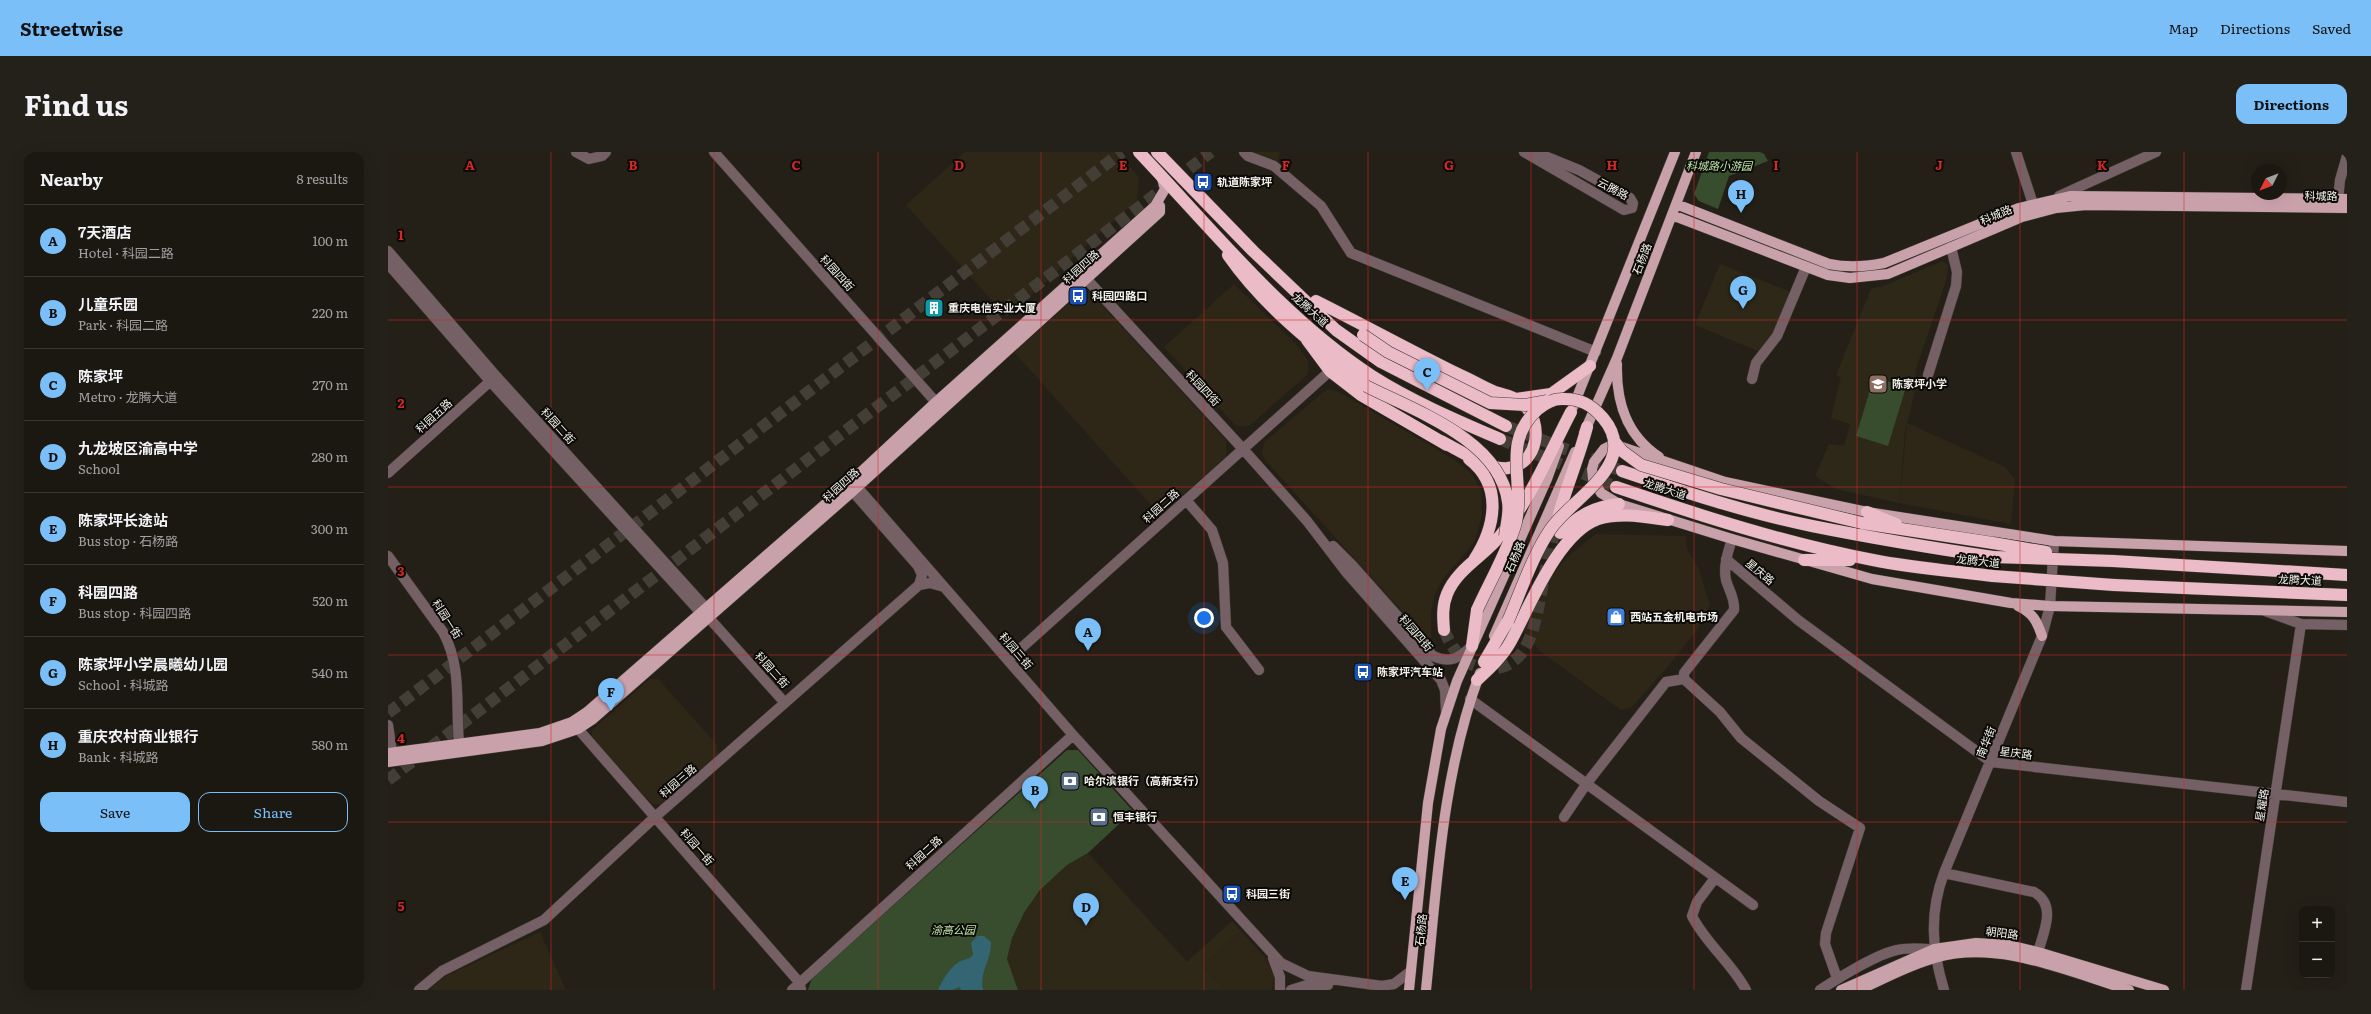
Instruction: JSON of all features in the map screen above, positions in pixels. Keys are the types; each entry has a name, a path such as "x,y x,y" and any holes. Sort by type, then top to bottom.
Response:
{"highway":[{"name":"龙腾大道","path":"1139,152 1288,309 1332,346 1373,376 1452,418 1500,439"},
{"name":"龙腾大道","path":"1157,152 1165,157 1253,251 1336,330 1382,362 1506,426"},
{"path":"1207,225 1239,271 1307,340 1366,386 1448,428 1472,444 1488,459 1500,477 1508,502 1504,538 1498,562"},
{"path":"1253,251 1316,301 1388,352 1490,403 1525,405 1558,399 1574,398 1590,405 1609,425 1614,441 1622,451 1641,465 1721,489 1862,523 2092,560"},
{"path":"1316,301 1393,342 1494,391 1516,399 1530,410 1536,424 1531,453 1522,462 1508,468 1497,468 1441,441"},
{"path":"1307,340 1330,371 1361,394 1441,441 1476,465 1482,471 1491,490 1493,520 1488,536 1474,560"},
{"path":"1516,399 1552,394 1590,366"},
{"path":"1472,646 1477,610 1516,521 1518,488 1516,447 1519,435 1527,419 1542,406 1558,399"},
{"path":"1444,630 1443,612 1447,594 1454,581 1500,536 1526,500 1571,412"},
{"path":"1587,428 1576,467 1561,504 1558,531 1583,514 1605,505 1620,504"},
{"path":"1484,662 1508,621 1537,553 1550,530 1603,476 1612,456 1614,441"},
{"name":"龙腾大道","path":"1622,471 1678,490 1811,526 1907,544 1992,557 2113,561 2347,575"},
{"name":"龙腾大道","path":"1616,487 1709,516 1872,560 1993,576 2114,585 2347,595"},
{"path":"1867,512 1912,531"},
{"path":"1477,680 1501,656 1511,641 1535,591 1572,538 1598,520 1635,515 1668,520"},
{"path":"1804,560 1872,560"}],"main road":[{"name":"石杨路","path":"1409,990 1428,803 1436,753 1446,712 1472,646 1547,480 1571,412 1675,152"},
{"name":"石杨路","path":"1429,988 1447,795 1470,699 1484,662 1563,476 1587,428 1617,358 1696,152"},
{"name":"科园四路","path":"390,752 459,749 542,741 593,719 705,613 852,486 1083,275 1160,212 1160,206 1155,206 1165,189 1161,175"},
{"name":"科城路","path":"1676,204 1829,264 1853,267 1884,263 2033,204 2054,199 2088,196 2342,200"},
{"name":"科城路","path":"1672,215 1828,275 1850,278 1888,274 2022,217 2070,206 2347,208"},
{"path":"1617,358 1616,384 1626,420 1641,443 1671,464"},
{"path":"2347,551 2054,541 1867,512 1725,482 1618,446 1610,446 1604,449 1594,462 1592,469 1592,479 1601,493 1620,504 1732,539 1872,578 2010,603 2050,606 2347,612"},
{"path":"2010,603 2028,611 2037,620 2042,636"},
{"name":"科园四路","path":"388,762 459,749"},
{"name":"朝阳路","path":"1841,990 1961,943 1993,943 2038,952 2164,990"},
{"name":"朝阳路","path":"1859,990 1935,953 1981,952 2007,955 2129,990"}],"street":[{"path":"576,152 589,160 602,156 606,152"},
{"name":"科园四街","path":"714,152 939,406"},
{"path":"1244,152 1248,156 1274,166 1321,206 1351,253 1596,352"},
{"name":"云腾路","path":"1524,152 1624,210 1632,208 1633,203 1630,198 1579,170 1534,152"},
{"path":"2016,152 2033,204"},
{"path":"2054,199 2156,152"},
{"path":"2342,200 2340,180 2347,156"},
{"path":"1928,375 1956,286 1957,272 1951,247"},
{"name":"科园二街","path":"388,251 493,379"},
{"name":"科园二街","path":"388,264 785,703"},
{"path":"1752,379 1756,363 1777,336 1806,267"},
{"name":"科园四街","path":"1083,275 1307,521 1353,566 1434,656 1445,661 1451,660 1458,658 1472,646"},
{"name":"科园二路","path":"1008,660 1330,371"},
{"name":"科园五路","path":"388,473 493,379"},
{"path":"852,486 918,566 922,575 919,585 930,583 944,586"},
{"name":"科园三街","path":"852,486 944,586 1073,735 1271,954 1288,968 1308,976 1382,986 1394,984 1411,971"},
{"path":"1186,500 1212,530 1223,564 1226,627 1259,670"},
{"name":"科园四街","path":"1307,521 1346,572 1441,680 1445,690 1446,712"},
{"path":"1684,679 1684,674 1734,610 1734,600 1726,579 1726,559 1732,539"},
{"name":"南华街","path":"1944,990 1935,953 1933,914 1944,873 2042,636 2050,606 2054,541"},
{"name":"科园一街","path":"388,556 443,632 450,645 455,659 458,682 459,749"},
{"name":"星庆路","path":"1726,559 1798,620 1991,762 2347,802"},
{"name":"科园三路","path":"419,990 442,971 544,920 655,817 919,585"},
{"path":"2263,610 2301,624 2347,625"},
{"name":"星耀路","path":"2246,990 2301,624"},
{"path":"1564,817 1587,783 1666,682 1684,679"},
{"path":"1684,679 1720,712 1741,738 1819,801 1860,828 1826,933 1825,944 1837,978"},
{"path":"1470,699 1754,905"},
{"path":"388,725 390,752"},
{"name":"科园一街","path":"575,726 800,986"},
{"name":"科园二路","path":"792,990 800,986 1073,735"},
{"path":"1944,873 2034,892 2044,899 2048,909 2038,952"},
{"path":"1715,878 1697,902 1692,916 1699,930 1746,990"},
{"path":"1820,990 1837,978 1892,951 1903,949 1935,953"},
{"path":"1271,954 1280,977 1280,990"},
{"path":"1291,990 1319,984 1365,990"}],"shaded area":[{"path":"965,152 1116,152 1139,177 1137,200 1007,317 906,205"},
{"path":"1251,152 1280,152 1278,161"},
{"name":"陈家坪小学","path":"1943,261 1948,265 1947,278 1916,369 1915,391 1905,432 1899,503 1836,489 1815,476 1829,444 1844,446 1850,424 1831,418 1841,378 1836,375 1871,289 1883,286"},
{"path":"1720,264 1791,292 1776,329 1758,351 1695,325"},
{"path":"1234,284 1295,343 1308,360 1308,374 1249,426 1236,426 1164,347"},
{"path":"1080,293 1091,293 1226,440 1226,457 1160,515 1014,352"},
{"path":"1327,389 1337,391 1455,460 1472,474 1481,490 1482,516 1474,543 1442,580 1434,597 1431,614 1431,643 1265,460 1262,454 1264,442"},
{"path":"1907,423 2005,467 2015,479 2011,524 1899,503"},
{"name":"西站五金机电市场","path":"1596,534 1686,536 1687,549 1698,567 1710,605 1697,630 1670,664 1632,707 1621,710 1541,652 1523,632 1540,591 1567,557"},
{"path":"650,679 658,679 717,745 718,754 660,805 652,804 592,738 592,730"},
{"path":"1088,853 1187,962 1232,921 1241,931 1203,966 1226,990 1018,990 1007,959 1012,938 1024,913 1039,891 1067,865"},
{"path":"1241,931 1265,957 1274,977 1272,990 1226,990 1203,966"},
{"path":"540,932 566,990 429,990 446,976"}],"green space":[{"name":"科城路小游园","path":"1709,152 1760,152 1764,154 1768,161 1729,176 1718,209 1699,201 1694,194"},
{"path":"1874,377 1906,387 1888,446 1856,436"},
{"name":"渝高公园","path":"1067,750 1078,750 1133,811 1088,853 1067,865 1039,891 1024,913 1012,938 1007,959 1018,990 808,990 812,978"}],"water":[{"path":"977,936 984,936 991,942 990,954 982,984 983,990 961,990 960,987 952,990 938,990 952,967 973,955 971,943"}],"tunnel":[{"path":"388,713 1122,152"},
{"path":"388,780 1211,152"},
{"path":"1506,426 1622,471"},
{"path":"1500,439 1616,487"},
{"path":"1444,630 1454,649 1470,664 1484,668 1499,668 1512,663 1521,654 1533,629 1555,530"}],"place":[{"name":"轨道陈家坪","path":"1203,182"},
{"name":"重庆农村商业银行","path":"1741,213"},
{"name":"科园四路口","path":"1078,296"},
{"name":"重庆电信实业大厦","path":"934,308"},
{"name":"陈家坪小学晨曦幼儿园","path":"1743,309"},
{"name":"陈家坪小学","path":"1878,384"},
{"name":"陈家坪","path":"1427,391"},
{"name":"西站五金机电市场","path":"1616,617"},
{"name":"7天酒店","path":"1088,651"},
{"name":"陈家坪汽车站","path":"1363,672"},
{"name":"科园四路","path":"611,711"},
{"name":"哈尔滨银行（高新支行）","path":"1070,781"},
{"name":"儿童乐园","path":"1035,809"},
{"name":"恒丰银行","path":"1099,817"},
{"name":"科园三街","path":"1232,894"},
{"name":"陈家坪长途站","path":"1405,900"},
{"name":"九龙坡区渝高中学","path":"1086,926"}]}
